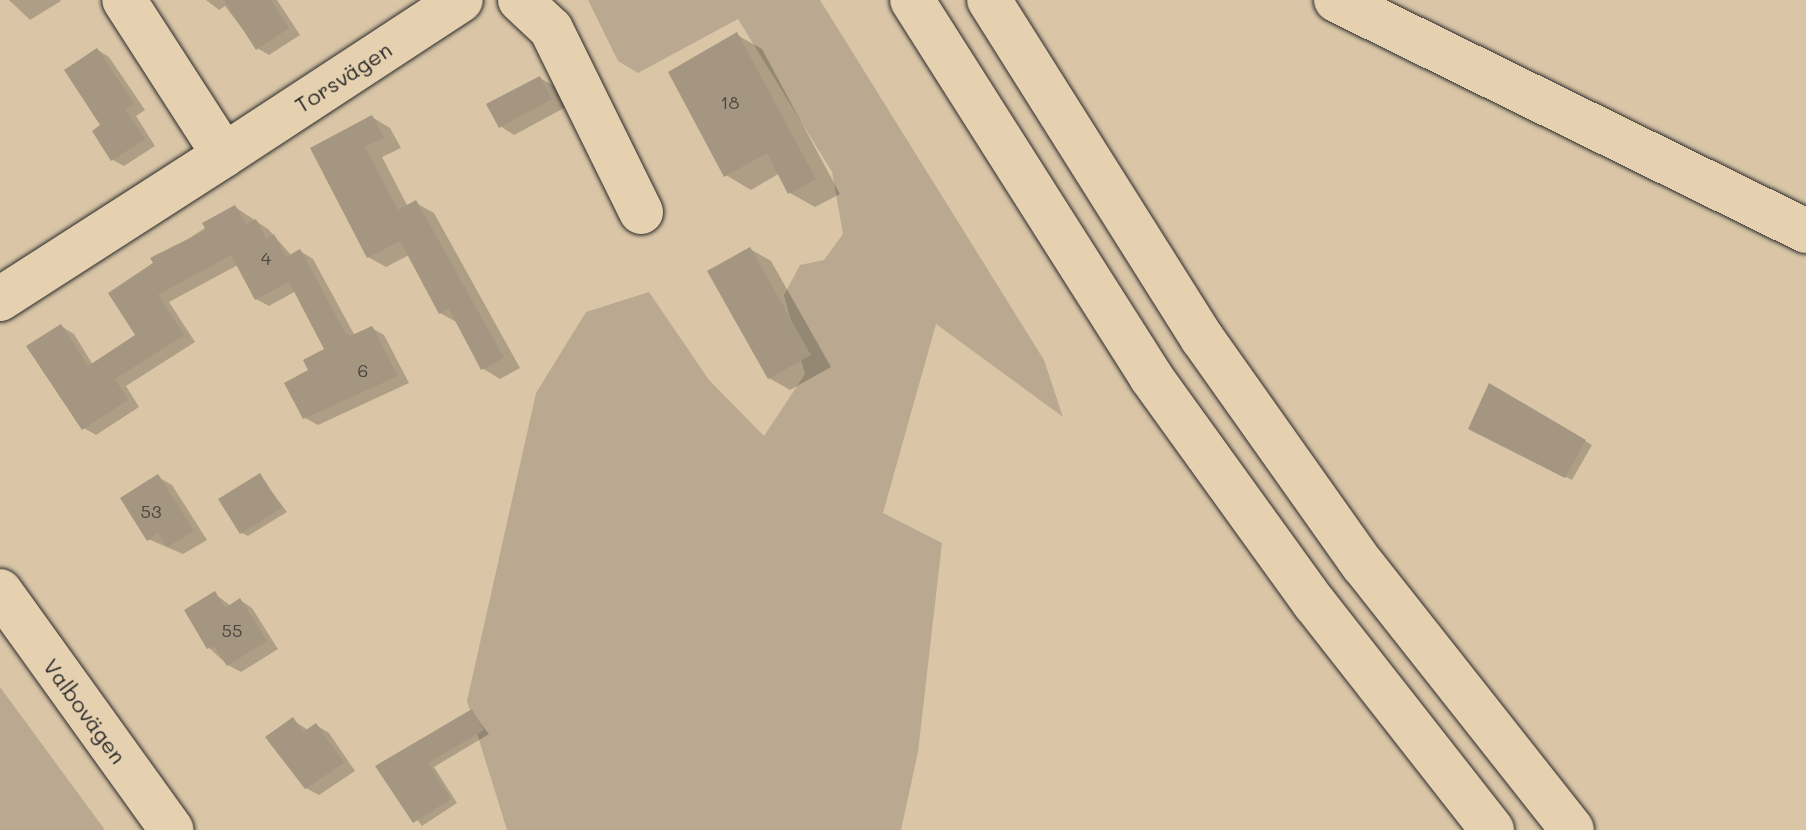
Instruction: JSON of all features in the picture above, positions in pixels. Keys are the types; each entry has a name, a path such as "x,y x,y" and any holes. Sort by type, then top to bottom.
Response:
{"main road":[{"path":"124,0 224,155"},
{"name":"Torsvägen","path":"0,299 461,0"},
{"path":"520,0 551,29 641,212"},
{"path":"912,0 1151,377 1315,604 1492,830"},
{"path":"989,0 1202,338 1363,565 1572,830"},
{"path":"1336,0 1806,231"},
{"name":"Valbovägen","path":"0,591 172,830"}],"shaded area":[{"path":"588,0 820,0 1044,360 1063,417 936,324 883,513 942,543 918,752 901,830 507,830 467,701 536,393 586,312 649,292 709,380 764,436 805,374 784,295 800,265 824,260 843,234 832,172 738,19 638,73 618,61"},
{"path":"0,687 105,830 0,830"}],"building":[{"path":"224,0 271,0 289,28 256,50"},
{"path":"737,32 816,179 788,194 767,153 724,177 668,72"},
{"path":"97,48 134,104 125,109 145,139 111,161 92,131 100,125 64,70"},
{"path":"540,76 552,99 499,128 486,104"},
{"path":"372,115 384,137 365,147 398,210 416,200 504,358 481,370 449,309 439,314 400,241 367,258 310,148"},
{"path":"235,205 246,224 256,219 266,239 274,234 286,257 300,249 345,332 350,336 372,326 398,376 303,419 284,383 308,370 303,360 324,349 289,282 255,300 231,255 158,295 184,335 115,379 128,400 82,430 26,346 61,324 88,366 135,335 108,293 153,263 150,258 206,230 202,223"},
{"path":"750,247 811,355 768,379 707,271"},
{"path":"1489,383 1586,440 1565,478 1468,429"},
{"path":"260,473 282,508 240,534 218,499"},
{"path":"158,474 194,531 167,547 158,533 147,541 120,498"},
{"path":"215,591 225,608 240,598 267,641 227,666 214,646 207,649 184,610"},
{"path":"472,709 484,730 428,763 451,799 413,823 375,766"},
{"path":"293,717 303,732 316,723 344,763 305,789 265,737"}]}
